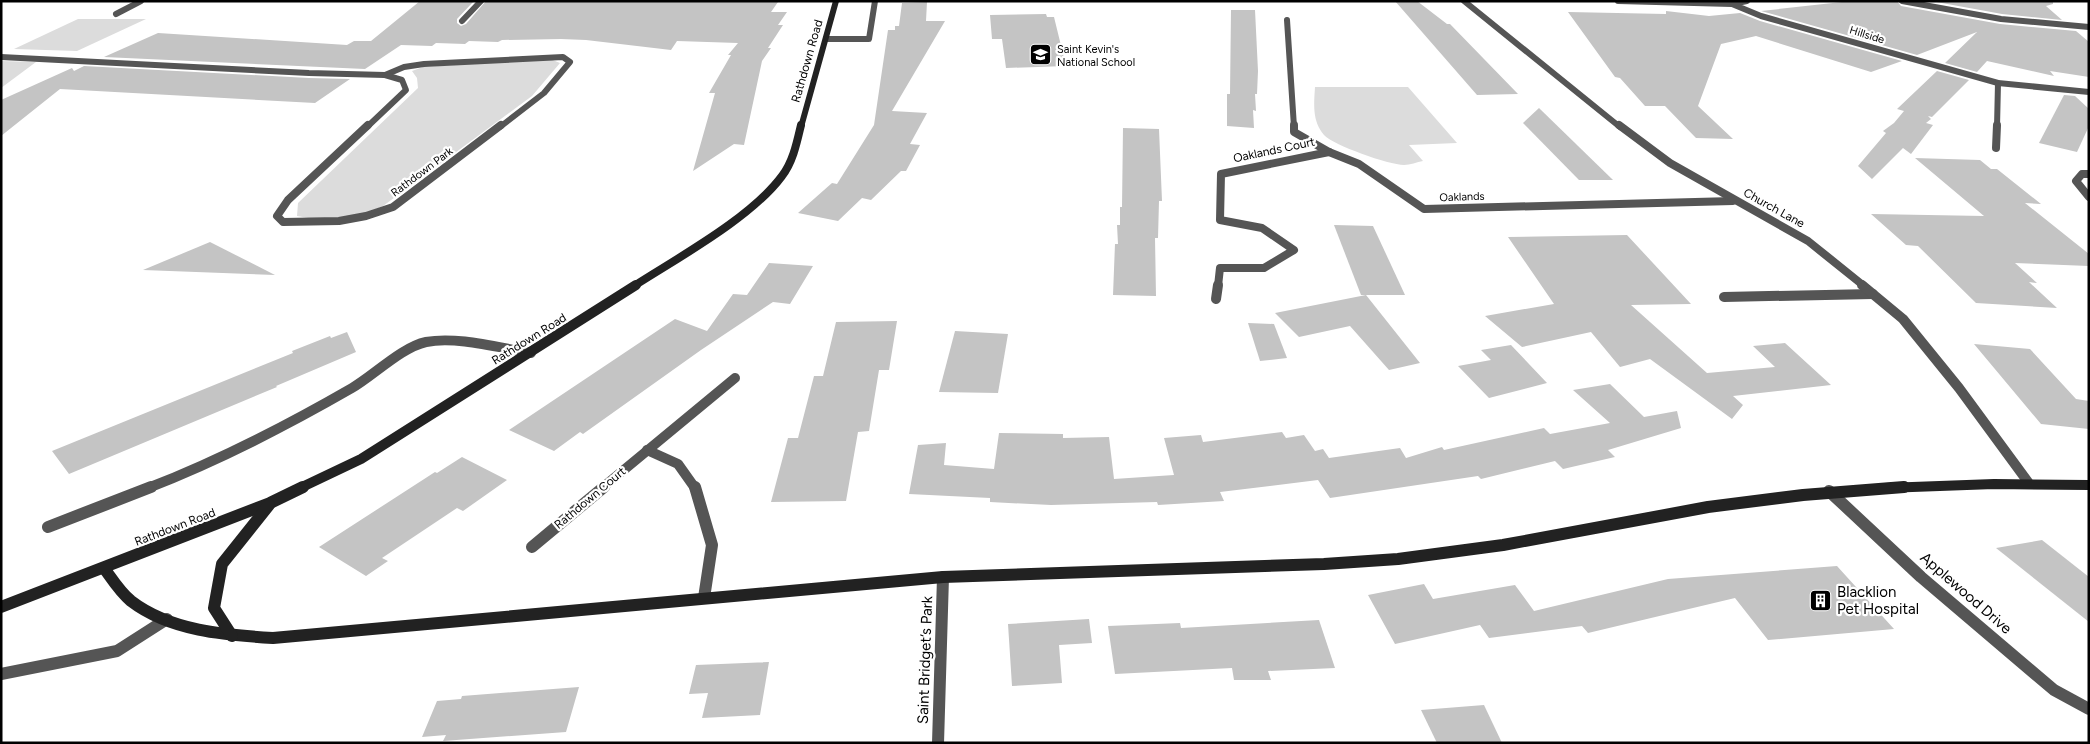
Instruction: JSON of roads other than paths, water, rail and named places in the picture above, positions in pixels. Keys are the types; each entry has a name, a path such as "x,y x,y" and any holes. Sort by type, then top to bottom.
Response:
{"main road":[{"name":"Rathdown Road","path":"1,607 270,503 361,459 531,353 708,239 762,198 783,175 794,151 836,1"},
{"path":"104,568 131,600 167,619 232,636 273,638 943,577 1038,572 1373,562 1437,555 1522,542 1706,508 1830,492 2028,482 2089,484"},
{"path":"232,636 214,608 222,564 270,503"}],"street":[{"path":"116,14 141,1"},
{"path":"462,21 481,1"},
{"path":"826,39 869,39 875,1"},
{"name":"Church Lane","path":"1464,1 1627,132 1670,163 1808,241 1873,294 1908,326 1959,388 2028,482"},
{"name":"Hillside","path":"1618,1 1732,4 1747,1"},
{"path":"1902,1 2001,19 2089,27"},
{"name":"Hillside","path":"1732,4 1761,16 1998,83 2089,92"},
{"name":"Oaklands","path":"1287,20 1294,132 1329,152 1360,164 1424,209 1735,200"},
{"name":"Rathdown Park","path":"1,57 299,72 385,74 402,80 406,90 288,200 277,216 283,222 318,224 369,217 393,208 544,93 570,62 563,57 490,59 410,66 385,74"},
{"path":"1996,148 1998,83"},
{"name":"Oaklands Court","path":"1216,298 1220,268 1264,268 1294,250 1262,228 1220,220 1221,174 1329,152"},
{"path":"2089,174 2082,174 2076,181 2089,197"},
{"path":"1724,297 1873,294"},
{"path":"48,527 187,473 293,422 356,386 392,359 424,342 448,340 531,353"},
{"name":"Rathdown Court","path":"532,547 736,378"},
{"path":"647,450 678,464 694,485 712,546 704,598"},
{"name":"Applewood Drive","path":"1830,492 1921,577 2054,690 2089,709"},
{"name":"Saint Bridget’s Park","path":"938,743 943,577"},
{"path":"1,674 117,651 167,619"}],"place":[{"name":"Saint Kevin's National School","path":"1041,55"},
{"name":"Blacklion Pet Hospital","path":"1821,601"}]}
